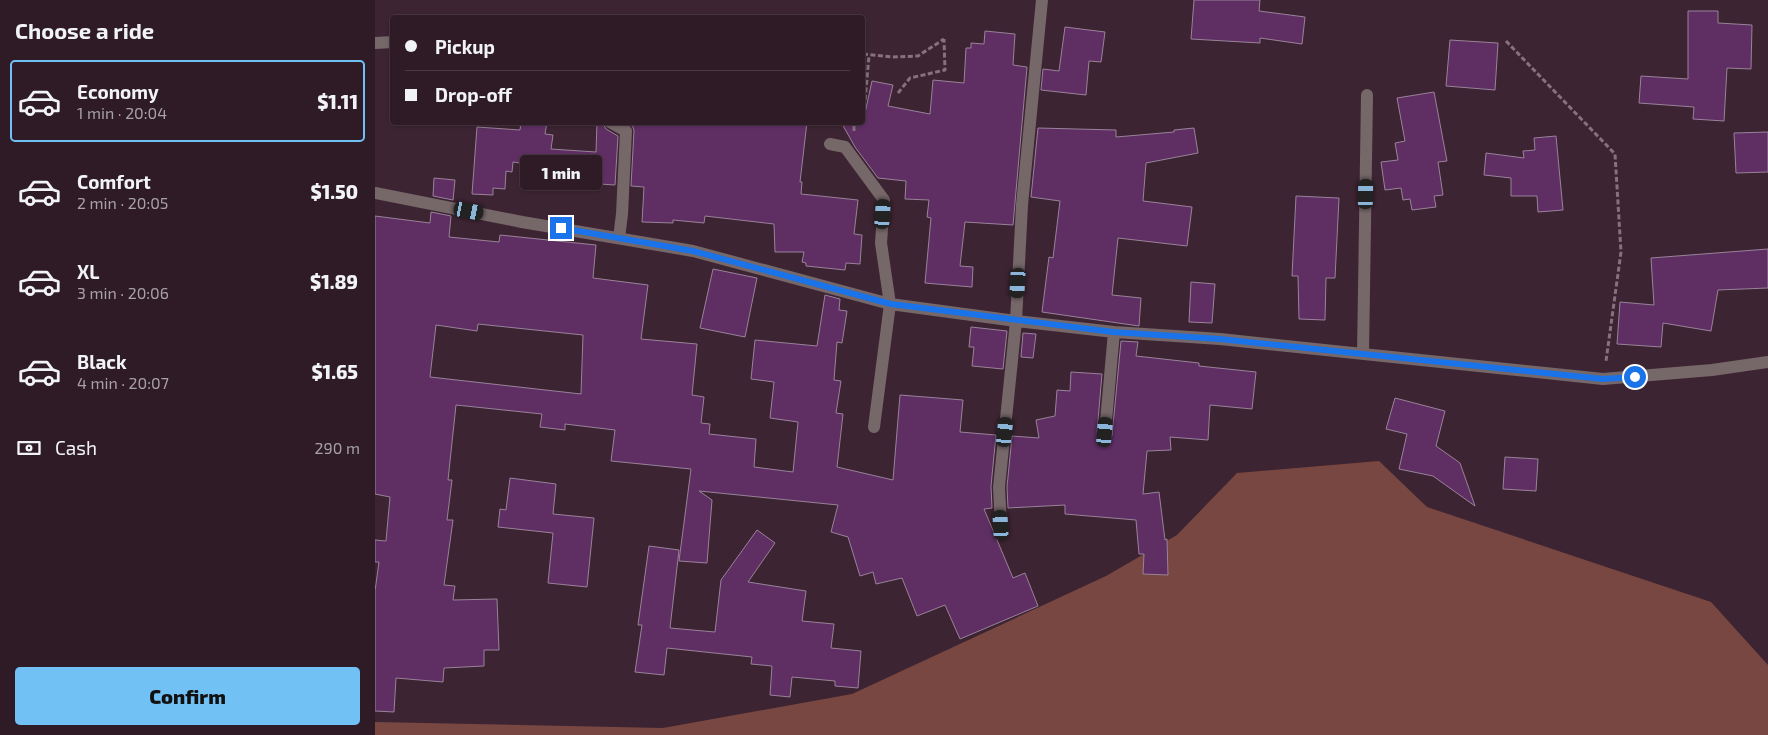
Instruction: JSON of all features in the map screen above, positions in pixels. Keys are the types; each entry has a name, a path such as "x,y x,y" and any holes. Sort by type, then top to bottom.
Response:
{"street":[{"path":"1001,525 999,487 1016,321 1022,206 1042,0"},
{"path":"375,43 390,42"},
{"path":"1363,354 1367,95"},
{"path":"616,125 626,131 619,238"},
{"path":"830,144 845,147 884,200 881,243 891,304 874,428"},
{"path":"375,193 522,222 693,251 891,304 1016,321 1113,332 1220,339 1603,379 1712,370 1768,362"},
{"path":"1105,432 1113,332"}],"path":[{"path":"865,55 918,56 944,39 945,70 910,78 898,93"},
{"path":"1505,41 1615,154 1621,252 1603,379"},
{"path":"865,101 869,56"}],"shaded area":[{"path":"1379,461 1427,507 1711,602 1768,665 1768,735 375,735 375,722 663,728 852,694 1106,576 1177,535 1237,473"}],"building":[{"path":"1194,0 1260,0 1259,11 1305,17 1302,44 1260,38 1260,43 1191,39"},
{"path":"1688,11 1718,11 1718,23 1752,25 1751,69 1727,68 1724,121 1693,119 1694,107 1639,103 1641,76 1688,79"},
{"path":"1065,27 1105,32 1101,62 1089,61 1086,95 1041,90 1043,69 1059,71"},
{"path":"985,31 1015,34 1013,65 1027,67 1013,225 965,222 960,266 973,267 972,287 925,283 931,218 927,217 929,200 905,199 906,181 878,178 855,147 843,125 865,125 865,113 872,81 893,85 888,106 930,114 933,80 964,83 966,48 971,48 971,43 984,44"},
{"path":"1450,40 1498,43 1495,90 1446,86"},
{"path":"1434,92 1447,161 1438,162 1443,195 1434,196 1436,207 1412,210 1410,199 1403,200 1401,188 1385,190 1381,162 1398,160 1395,143 1405,141 1397,98"},
{"path":"521,125 546,125 545,134 553,135 551,149 596,152 597,125 604,125 606,129 618,136 615,185 584,183 585,172 513,162 512,172 506,171 505,189 493,188 493,195 472,194 477,127 520,130"},
{"path":"631,125 807,125 800,182 802,182 801,194 858,200 854,234 862,235 860,264 846,263 845,270 806,266 806,263 802,262 804,252 775,252 774,224 705,216 704,223 673,220 673,223 642,222 644,187 631,186 633,127"},
{"path":"1038,128 1116,130 1116,137 1174,132 1174,130 1194,128 1198,153 1146,163 1143,201 1192,207 1187,246 1118,238 1112,295 1141,298 1139,326 1042,312 1049,257 1053,258 1060,201 1031,197"},
{"path":"1768,132 1768,172 1736,173 1734,133"},
{"path":"1556,136 1563,210 1538,212 1537,196 1511,196 1511,178 1484,175 1486,153 1524,158 1523,151 1535,150 1534,138"},
{"path":"434,178 455,180 453,200 433,196"},
{"path":"1296,196 1339,198 1335,278 1326,278 1325,320 1299,319 1298,276 1292,276"},
{"path":"431,212 451,216 449,237 499,242 500,235 596,245 593,278 648,285 641,339 697,344 692,395 704,397 701,423 710,424 709,434 756,439 754,467 793,472 798,422 770,418 774,382 751,379 755,340 817,346 825,295 840,299 839,310 847,311 842,343 837,342 834,380 841,381 836,413 843,414 837,467 893,480 900,395 963,400 960,432 996,435 991,486 992,508 984,509 1013,578 1025,573 1038,606 960,639 945,605 917,616 902,578 876,584 873,572 860,576 848,537 831,532 838,505 699,491 712,500 707,563 679,561 691,469 611,461 615,430 565,424 565,430 540,427 542,414 456,405 448,480 452,480 447,520 453,520 444,585 455,586 453,600 497,599 499,650 484,650 484,666 444,668 443,682 396,678 394,712 375,711 375,591 379,562 375,562 375,540 386,541 390,497 375,494 375,216 430,223","holes":["478,324 583,335 581,394 430,377 436,325 477,331"]},
{"path":"1768,249 1768,288 1718,290 1711,331 1663,323 1661,347 1617,344 1620,302 1654,305 1651,258"},
{"path":"713,269 757,278 745,337 700,328"},
{"path":"1191,282 1215,284 1212,323 1189,322"},
{"path":"971,327 1007,331 1003,369 972,366 974,347 969,347"},
{"path":"1023,333 1036,334 1033,358 1021,357"},
{"path":"1121,341 1138,342 1136,356 1199,363 1199,366 1256,372 1252,409 1210,405 1208,440 1170,437 1171,450 1147,451 1143,494 1159,492 1165,540 1167,539 1168,575 1143,574 1144,554 1139,554 1136,520 1065,514 1065,505 1008,508 1007,487 1012,436 1039,438 1036,420 1055,416 1057,390 1070,391 1071,372 1102,374 1097,432 1100,438 1104,440 1112,436"},
{"path":"1395,398 1445,411 1436,446 1460,463 1475,506 1433,476 1399,469 1407,434 1386,429"},
{"path":"1505,457 1538,459 1536,491 1503,489"},
{"path":"510,478 556,484 553,514 594,518 587,587 548,583 553,533 498,527 500,509 506,510"},
{"path":"757,530 775,543 748,582 806,591 802,621 834,624 831,648 861,651 858,688 835,686 835,681 792,677 790,697 770,695 772,666 751,664 752,657 667,648 664,675 635,672 642,625 638,625 649,546 679,550 670,628 715,632 721,580"}],"route":[{"path":"561,228 693,251 891,304 937,311 1113,332 1220,339 1603,379 1635,377"}]}
